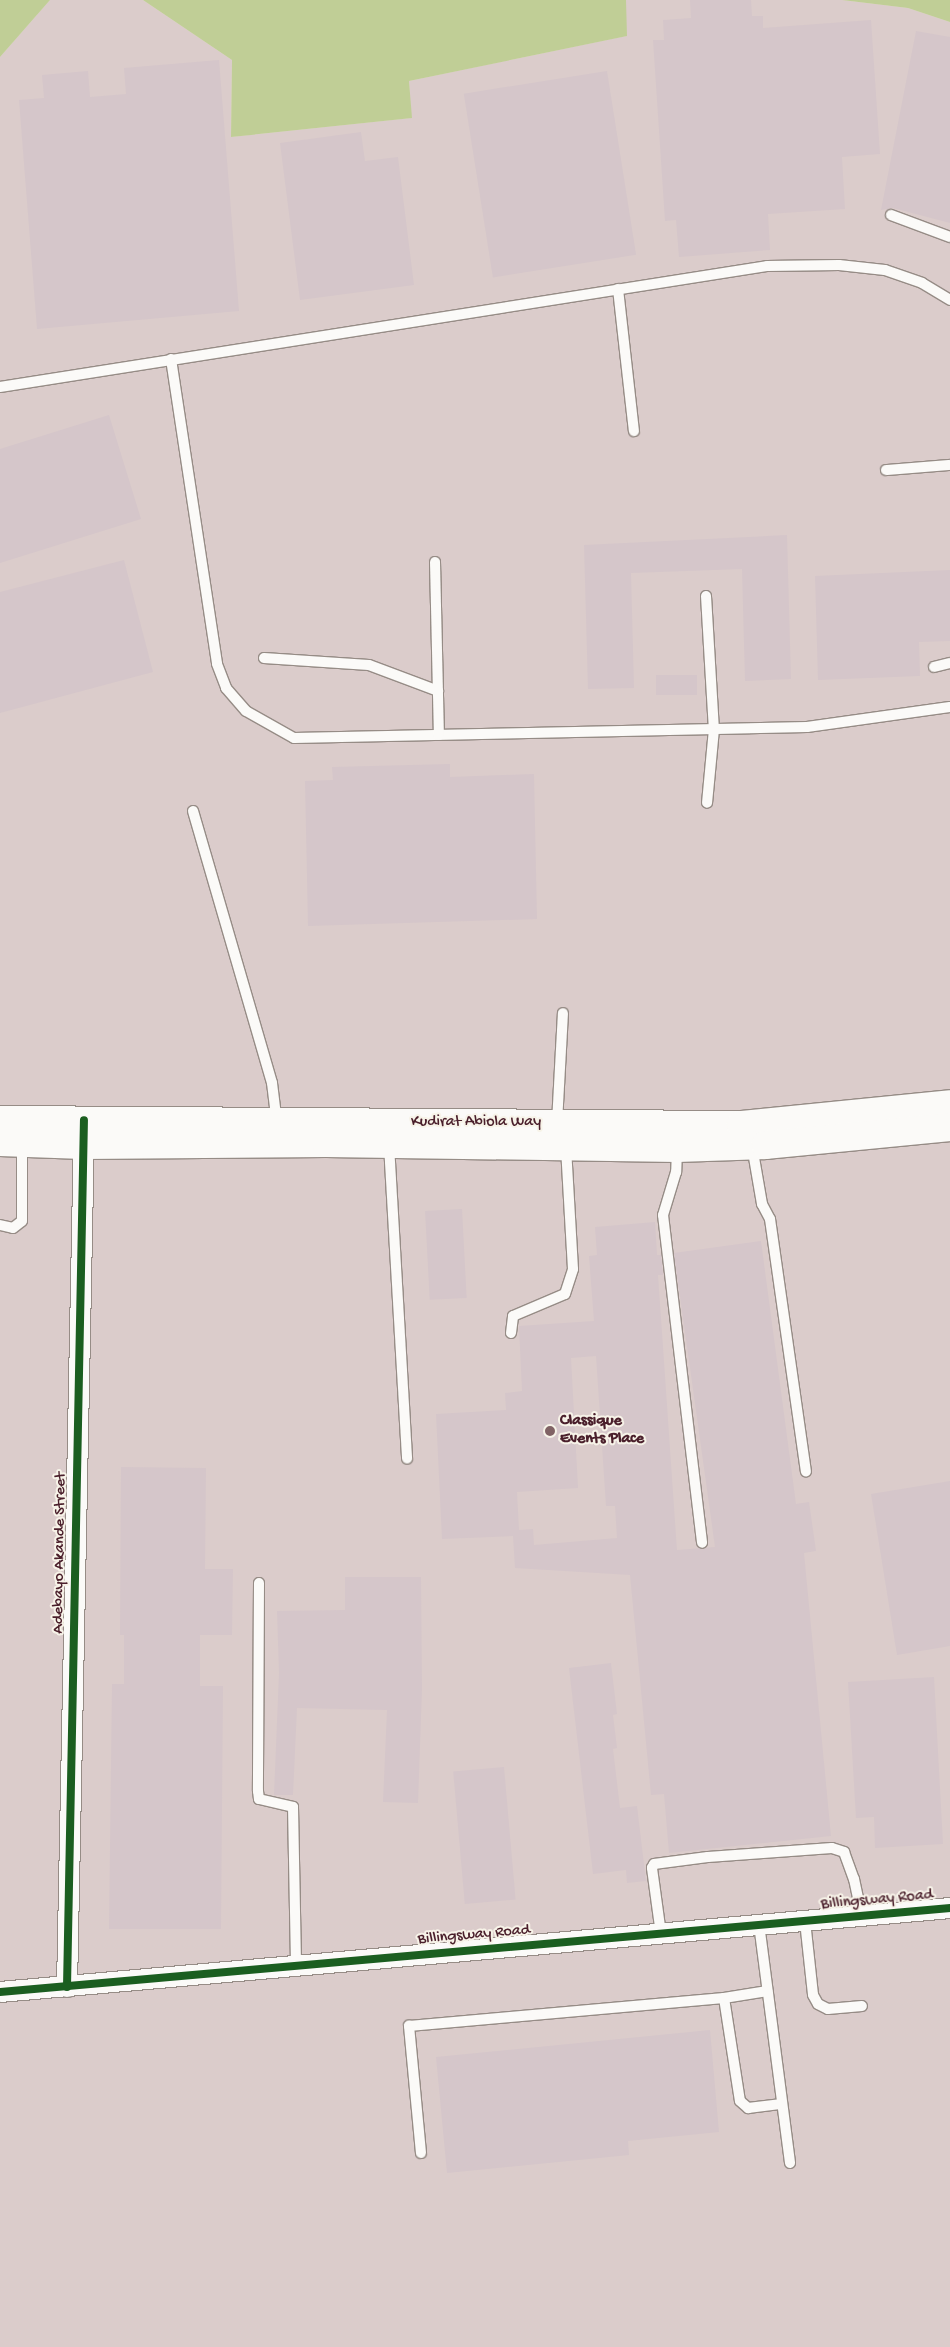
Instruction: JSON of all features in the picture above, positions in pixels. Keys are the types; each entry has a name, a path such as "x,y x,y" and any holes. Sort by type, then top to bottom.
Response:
{"main road":[{"name":"Kudirat Abiola Way","path":"0,1120 84,1132 388,1144 741,1125 950,1104"},
{"name":"Kudirat Abiola Way","path":"11,1142 84,1132 277,1120 561,1136 677,1148 752,1145 950,1127"}],"street":[{"name":"Adebayo Akande Street","path":"67,1987 84,1132"},
{"name":"Billingsway Road","path":"0,1992 950,1908"}],"lane":[{"path":"891,215 950,237"},
{"path":"0,387 767,266 839,265 885,270 922,283 950,300"},
{"path":"618,289 634,431"},
{"path":"171,359 217,664 226,688 246,711 294,738 807,727 950,707"},
{"path":"886,470 950,465"},
{"path":"435,562 439,735"},
{"path":"706,596 714,729 707,803"},
{"path":"264,658 369,665 438,691"},
{"path":"934,666 950,663"},
{"path":"193,811 272,1083 277,1120"},
{"path":"510,1334 513,1316 565,1294 573,1268 561,1136 563,1013"},
{"path":"0,1225 13,1228 22,1221 11,1142"},
{"path":"388,1144 407,1458"},
{"path":"752,1145 762,1204 770,1219 806,1471"},
{"path":"677,1148 676,1172 663,1215 702,1543"},
{"path":"260,1583 258,1791 259,1799 293,1807 296,1966"},
{"path":"661,1934 652,1868 654,1864 708,1857 832,1848 844,1852 854,1879 862,1916"},
{"path":"805,1921 813,1995 818,2004 828,2009 862,2006"},
{"path":"759,1924 766,1991 773,2018 790,2163"},
{"path":"421,2153 409,2026 724,1998 766,1991"},
{"path":"724,1998 740,2101 748,2108 782,2104"}],"shaded area":[{"path":"50,0 143,0 232,60 231,137 411,118 409,81 626,36 626,0 842,0 908,8 950,22 950,2347 0,2347 0,57"}],"green space":[{"path":"0,0 50,0 0,57"},
{"path":"143,0 626,0 627,36 409,81 412,118 231,137 232,60"},
{"path":"842,0 950,0 950,22 908,8"}],"building":[{"path":"690,0 751,0 752,16 763,16 763,28 871,20 880,154 842,157 845,209 768,214 770,250 679,257 676,220 665,221 653,40 664,40 663,20 691,18"},
{"path":"916,31 950,37 950,223 893,208 881,210"},
{"path":"219,60 239,311 37,329 19,100 44,98 42,75 88,71 90,97 126,94 124,68"},
{"path":"607,71 636,255 493,277 464,94"},
{"path":"361,132 365,161 398,157 414,285 300,300 280,143"},
{"path":"109,415 141,519 0,563 0,449"},
{"path":"787,535 791,679 745,681 742,569 631,573 634,688 588,689 584,545"},
{"path":"124,560 153,672 0,713 0,592"},
{"path":"950,570 950,641 919,642 920,676 818,680 815,576"},
{"path":"656,675 697,675 697,695 656,695"},
{"path":"450,764 450,777 534,774 537,919 308,926 305,781 333,780 332,767"},
{"path":"462,1209 467,1298 430,1300 425,1211"},
{"path":"655,1222 657,1255 661,1255 663,1275 658,1275 677,1550 715,1547 674,1253 761,1241 796,1504 809,1502 816,1551 804,1553 831,1836 669,1853 664,1794 651,1795 630,1575 515,1568 513,1536 442,1539 436,1414 506,1410 505,1393 522,1391 519,1326 594,1321 589,1256 597,1255 595,1227","holes":["596,1356 606,1506 615,1506 617,1538 534,1545 533,1529 519,1530 517,1492 578,1488 571,1358"]},
{"path":"121,1467 206,1468 205,1569 233,1569 232,1635 200,1635 200,1686 223,1686 221,1929 109,1929 112,1684 124,1684 124,1635 120,1635"},
{"path":"950,1481 950,1646 897,1655 871,1494"},
{"path":"345,1577 421,1577 422,1689 418,1803 383,1802 387,1710 297,1708 293,1795 274,1795 279,1673 277,1611 345,1610"},
{"path":"611,1663 617,1714 613,1715 617,1748 613,1749 620,1808 637,1806 646,1881 627,1883 626,1870 593,1874 569,1668"},
{"path":"934,1677 943,1844 875,1848 874,1817 856,1818 848,1682"},
{"path":"504,1767 516,1899 465,1904 453,1771"},
{"path":"710,2030 719,2132 628,2141 629,2155 447,2173 436,2057"}],"cycle path":[{"path":"67,1987 84,1120"},
{"path":"0,1992 950,1908"}],"place":[{"name":"Classique Events Place","path":"550,1431"}]}
